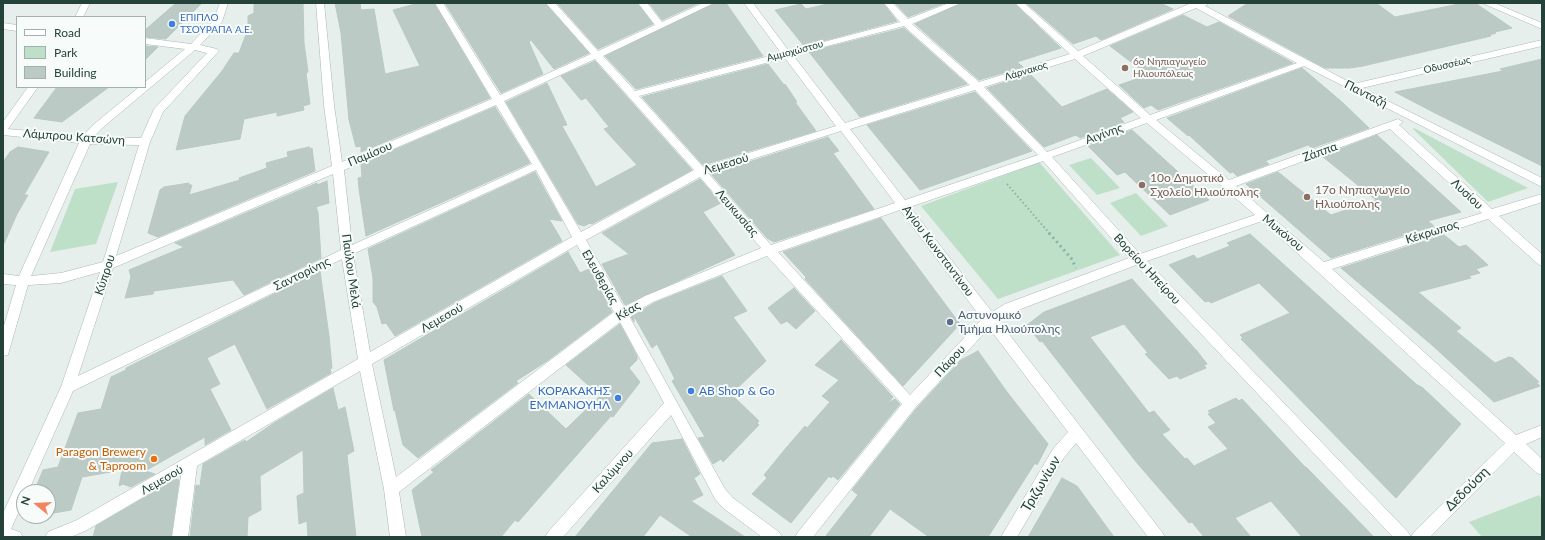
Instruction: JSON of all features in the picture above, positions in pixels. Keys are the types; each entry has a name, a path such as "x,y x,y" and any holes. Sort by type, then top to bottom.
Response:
{"street":[{"path":"80,16 86,3"},
{"path":"146,86 193,47 218,22 224,3"},
{"name":"Παύλου Μελά","path":"320,3 328,105 338,168 347,252 365,362 391,488 398,537"},
{"name":"Ελευθερίας","path":"439,3 538,165 578,239 672,404 720,494 728,503 774,537"},
{"name":"Λευκωσίας","path":"550,3 631,95 701,171 769,250 910,404"},
{"path":"642,3 660,25"},
{"name":"Παμίσου","path":"3,279 23,281 61,278 108,265 498,100 710,3"},
{"name":"Αγίου Κωνσταντίνου","path":"748,3 1158,537"},
{"name":"Βορείου Ηπείρου","path":"888,3 906,23 977,86 1044,155 1137,260 1403,537"},
{"name":"Αμμοχώστου","path":"631,95 906,23 957,3"},
{"name":"Μυκόνου","path":"1019,3 1147,118 1228,185 1322,267 1542,468"},
{"path":"1486,3 1542,26"},
{"name":"Λάρνακος","path":"844,128 1077,55 1198,4"},
{"name":"Πανταζή","path":"1198,4 1305,63 1542,183"},
{"path":"3,26 16,28"},
{"path":"146,41 193,47"},
{"name":"Οδυσσέως","path":"1352,87 1542,43"},
{"name":"Κύπρου","path":"3,530 68,386 108,265 145,142 158,111 214,51 193,47"},
{"name":"Αιγίνης","path":"903,204 995,174 1147,118 1305,63"},
{"path":"3,131 32,88"},
{"path":"3,351 23,281 86,140 97,127 144,88"},
{"name":"Ζάππα","path":"1228,185 1410,117"},
{"name":"Λυσίου","path":"1392,125 1542,262"},
{"name":"Λεμεσού","path":"53,537 81,531 190,464 365,362 578,239 701,171 844,128"},
{"name":"Λάμπρου Κατσώνη","path":"3,131 86,140 145,142"},
{"name":"Σαντορίνης","path":"68,386 347,252 538,165"},
{"name":"Κέκρωπος","path":"1322,267 1542,198"},
{"name":"Κέας","path":"391,488 621,314 649,299 769,250 903,204"},
{"name":"Πάφου","path":"803,537 910,404 990,319 1009,308 1083,278 1263,216"},
{"name":"Καλύμνου","path":"553,537 672,404"},
{"path":"1515,442 1542,431"},
{"name":"Τριζωνίων","path":"1009,537 1058,454 1076,432"},
{"name":"Δεδούση","path":"1419,537 1515,442"},
{"path":"180,537 190,464"},
{"path":"3,534 15,537"}],"path":[{"path":"995,174 1011,189 1071,258 1083,278"}],"green space":[{"path":"1414,128 1528,188 1488,202 1413,129"},
{"path":"1091,158 1120,188 1097,195 1069,165"},
{"path":"1039,162 1120,255 998,299 921,206"},
{"path":"118,182 96,244 50,252 75,189"},
{"path":"1136,193 1168,226 1141,236 1110,203"},
{"path":"1539,495 1542,499 1542,537 1482,537 1469,522"}],"building":[{"path":"176,3 202,3 166,39 146,37 146,29"},
{"path":"254,3 303,3 304,43 308,72 306,73 310,104 303,106 304,110 277,116 277,112 244,119 240,139 176,150 185,116 222,71 234,53 239,53 248,29 248,16 254,13"},
{"path":"335,3 360,3 361,10 374,9 385,74 420,66 393,10 419,3 434,3 490,98 361,152 361,146 356,147 349,120 341,33"},
{"path":"445,3 545,3 589,53 554,69 531,40 529,42 543,74 501,93"},
{"path":"557,3 637,3 653,24 598,49"},
{"path":"649,3 699,3 662,20"},
{"path":"715,3 726,3 763,56 636,89 605,56"},
{"path":"832,3 883,3 897,21 804,46 775,10 801,4 806,9"},
{"path":"895,3 945,3 908,17"},
{"path":"962,3 1014,3 1061,48 1017,62 1023,67 979,80 915,24"},
{"path":"1026,3 1160,3 1173,9 1101,40 1096,36 1073,44"},
{"path":"1248,3 1376,3 1395,17 1464,3 1475,3 1512,28 1495,32 1496,33 1490,35 1491,36 1363,66 1350,68 1325,68 1228,16"},
{"path":"1183,15 1207,27 1219,22 1293,63 1158,110 1151,105 1144,108 1119,85 1148,75 1110,46"},
{"path":"904,28 967,84 860,117 809,52"},
{"path":"146,46 158,47 146,59"},
{"path":"1542,59 1542,166 1395,92 1503,71 1500,69"},
{"path":"595,61 692,170 592,224 590,223 584,226 578,224 506,102 547,83 567,125 562,126 596,187 637,165 604,129 609,127 586,98 581,100 561,76"},
{"path":"768,64 784,85 785,84 797,102 795,102 816,131 703,165 642,97"},
{"path":"1302,68 1342,102 1369,128 1312,148 1308,145 1265,161 1269,164 1237,176 1233,172 1230,173 1189,135 1188,136 1167,118"},
{"path":"1030,74 1062,107 1107,89 1133,112 1120,118 1124,122 1080,138 1076,135 1044,147 987,88"},
{"path":"56,88 108,88 62,122 34,118"},
{"path":"975,92 1032,151 920,190 867,125"},
{"path":"495,107 530,163 366,236 358,178 362,177 361,164"},
{"path":"1132,130 1209,200 1170,215 1125,172 1117,175 1088,146"},
{"path":"1377,135 1461,212 1428,221 1434,226 1331,258 1246,184 1278,172 1331,215 1376,200 1322,156"},
{"path":"828,137 839,151 833,153 874,209 774,242 767,238 711,174"},
{"path":"18,147 49,152 24,195 28,195 17,214 3,246 3,162 10,152"},
{"path":"309,147 310,149 312,148 315,171 158,237 148,233 160,190 164,187 189,183 189,185 192,185 189,195 240,180 239,178 267,168 266,163 288,157 287,152"},
{"path":"535,172 562,221 549,219 562,241 395,336 386,323 382,324 377,307 373,302 373,278 368,249"},
{"path":"700,179 721,203 703,212 735,255 625,305 602,264 629,254 602,233"},
{"path":"327,181 329,203 316,207 318,212 321,258 244,295 233,280 154,291 153,294 125,298 131,277 129,270 184,247 175,243 317,183 317,185"},
{"path":"881,218 960,324 903,386 805,279 806,277 783,252"},
{"path":"1250,234 1416,384 1423,388 1461,424 1396,498 1241,339 1243,338 1240,335 1290,313 1259,283 1211,303 1209,301 1205,302 1169,265 1194,255 1197,259 1230,246 1227,243"},
{"path":"1444,235 1459,247 1466,245 1488,265 1476,269 1480,273 1469,276 1471,278 1418,292 1461,328 1456,331 1495,363 1509,357 1513,358 1539,382 1536,382 1540,386 1494,402 1432,345 1341,268"},
{"path":"568,252 580,273 589,269 612,312 547,361 516,381 518,383 418,458 403,445 395,410 394,411 384,360"},
{"path":"320,271 329,336 332,368 330,369 331,373 267,409 235,344 207,358 220,384 210,389 231,430 205,445 205,437 145,471 155,474 131,487 123,484 119,486 122,470 82,477 71,510 56,513 56,484 37,484 43,470 58,467 78,413 101,409 111,377 126,370 126,368"},
{"path":"722,276 747,311 733,317 766,361 731,394 759,421 757,423 759,425 723,462 721,459 713,464 698,438 705,437 672,381 675,379 657,344 652,348 634,316 634,322 631,317 654,303"},
{"path":"1132,279 1197,351 1207,364 1204,365 1206,368 1180,379 1177,376 1169,379 1145,354 1148,353 1124,324 1090,337 1149,413 1154,411 1170,430 1162,434 1185,459 1187,458 1194,466 1228,449 1208,427 1216,423 1208,414 1211,413 1208,411 1236,398 1239,401 1242,399 1305,467 1374,537 1302,537 1271,501 1235,518 1251,537 1204,537 1192,522 1189,523 1137,463 1042,341 1040,342 1027,325 1044,312"},
{"path":"794,288 815,311 796,329 787,321 781,324 768,308"},
{"path":"620,324 637,356 637,360 629,368 640,382 613,417 611,416 518,522 515,520 501,537 422,537 412,490 434,472 431,470 529,394 566,429 600,396 566,365"},
{"path":"841,340 893,397 887,404 895,399 900,404 838,480 833,476 831,478 829,476 791,523 752,494 767,478 764,475 786,448 805,426 807,428 830,402 822,396 839,380 815,365"},
{"path":"978,351 1007,392 1048,444 1037,465 1035,463 988,537 929,537 890,509 869,537 825,537 858,495 852,490 916,409 961,360"},
{"path":"333,388 338,410 345,407 354,451 347,455 356,537 308,537 307,521 299,524 297,496 304,493 303,450 260,476 261,510 248,517 247,537 190,537 196,485 200,486 203,464 245,440 246,442 274,423"},
{"path":"682,439 700,474 694,478 703,495 691,501 745,537 692,537 660,515 643,537 575,537 652,443"},
{"path":"1062,478 1077,486 1114,537 1028,537"},
{"path":"176,479 179,480 171,537 93,537 96,526"}],"place":[{"name":"ΈΠΙΠΛΟ ΤΣΟΥΡΑΠΆ Α.Ε.","path":"172,24"},
{"name":"6ο Νηπιαγωγείο Ηλιουπόλεως","path":"1125,68"},
{"name":"10ο Δημοτικό Σχολείο Ηλιούπολης","path":"1142,185"},
{"name":"17ο Νηπιαγωγείο Ηλιούπολης","path":"1307,197"},
{"name":"Αστυνομικό Τμήμα Ηλιούπολης","path":"950,322"},
{"name":"ΑΒ Shop & Go","path":"691,391"},
{"name":"ΚΟΡΑΚΑΚΗΣ ΕΜΜΑΝΟΥΗΛ","path":"618,398"},
{"name":"Paragon Brewery & Taproom","path":"154,459"}]}
